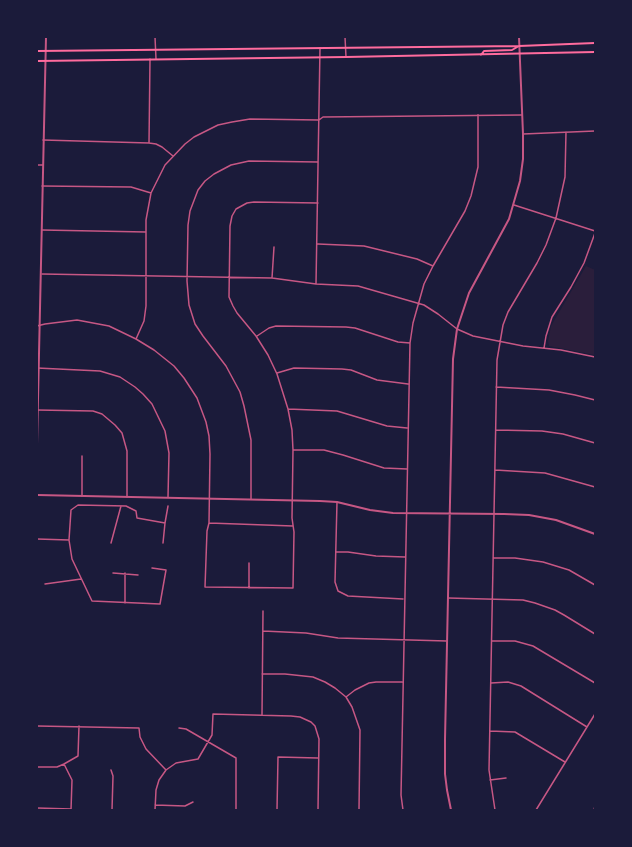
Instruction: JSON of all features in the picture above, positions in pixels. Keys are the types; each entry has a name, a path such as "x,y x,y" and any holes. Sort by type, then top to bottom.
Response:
{"main road":[{"path":"37,51 519,46 595,43"},
{"path":"481,55 484,51 512,50 519,46"},
{"path":"37,60 346,57 595,52"}],"street":[{"path":"37,444 38,326 44,60 46,37"},
{"path":"156,37 156,59"},
{"path":"346,37 346,57"},
{"path":"451,810 445,774 453,359 457,329 463,307 471,288 503,233 514,206 522,170 523,134 519,37"},
{"path":"316,284 320,48"},
{"path":"149,143 150,59"},
{"path":"403,810 400,795 410,343 418,304 424,284 471,196 478,167 478,115"},
{"path":"136,339 144,321 146,306 146,232 147,211 151,193 160,174 173,156 194,137 208,129 232,122 250,119 319,120 323,117 522,115"},
{"path":"523,134 595,131"},
{"path":"495,810 490,780 490,683 497,360 503,326 508,312 537,264 556,218 565,177 566,132"},
{"path":"43,140 149,143 162,147 173,156"},
{"path":"251,499 251,440 240,392 226,366 195,324 189,305 187,277 190,211 198,190 206,181 223,168 249,161 318,162"},
{"path":"37,165 42,165"},
{"path":"42,186 131,188 151,193"},
{"path":"38,326 67,321 87,321 109,326 136,339 154,350 174,366 191,387 198,402 206,422 210,444 209,523 207,531 205,587 293,588 292,430 288,409 277,374 268,355 256,336 233,306 229,291 230,226 232,216 236,209 247,203 318,203"},
{"path":"514,206 556,218 595,232 584,263 571,287 552,316 547,330 544,348"},
{"path":"41,230 146,232"},
{"path":"317,244 348,244 364,246 417,259 433,266"},
{"path":"272,278 274,247"},
{"path":"40,274 272,278 316,284 358,286 431,309 457,329 473,336 500,342 562,350 595,357"},
{"path":"256,336 269,328 276,326 346,327 355,328 398,342 410,343"},
{"path":"38,368 100,371 120,377 143,394 152,404 165,431 169,453 168,497"},
{"path":"277,374 294,368 342,369 351,370 377,380 408,384"},
{"path":"496,387 548,390 595,400"},
{"path":"288,409 337,411 386,426 407,428"},
{"path":"37,410 93,411 102,414 116,425 122,433 127,451 126,497"},
{"path":"496,430 542,431 563,434 595,443"},
{"path":"293,450 324,450 384,468 407,469"},
{"path":"82,456 82,496"},
{"path":"495,470 545,473 595,487"},
{"path":"37,495 292,500 337,502 370,510 406,513 529,515 556,520 595,534"},
{"path":"337,502 335,582 338,591 348,596 404,599"},
{"path":"152,568 166,570 160,604 92,601 72,559 69,540 71,510 78,505 126,506 136,511 137,518 165,524"},
{"path":"111,543 121,506"},
{"path":"163,543 168,506"},
{"path":"209,523 293,526"},
{"path":"37,539 69,540"},
{"path":"336,552 405,557"},
{"path":"493,558 515,558 543,562 568,570 595,585"},
{"path":"249,563 249,588"},
{"path":"113,573 138,574"},
{"path":"125,573 125,603"},
{"path":"45,584 81,579"},
{"path":"448,598 523,600 542,605 564,614 595,634"},
{"path":"262,715 263,611"},
{"path":"263,631 306,633 338,638 447,641"},
{"path":"491,641 515,641 534,646 595,683"},
{"path":"262,674 285,674 313,677 335,688 346,698 352,707 360,730 359,810"},
{"path":"346,698 355,690 369,683 402,682"},
{"path":"490,683 508,682 521,686 587,727"},
{"path":"155,810 156,790 159,780 166,770 176,763 198,758 212,735 213,714 300,717 311,722 318,731 318,810"},
{"path":"536,810 595,714"},
{"path":"37,726 139,728 140,737 146,749 166,770"},
{"path":"37,767 57,768 78,756 79,726"},
{"path":"179,728 186,729 236,758 236,810"},
{"path":"490,731 515,732 565,762"},
{"path":"277,810 278,757 318,758"},
{"path":"37,808 71,810 72,780 64,764"},
{"path":"111,770 113,776 112,810"},
{"path":"490,780 506,778"},
{"path":"155,805 185,806 193,802"},
{"path":"594,810 595,806"}],"shaded area":[{"path":"586,266 595,270 595,355 549,346 548,341 551,326"}]}
